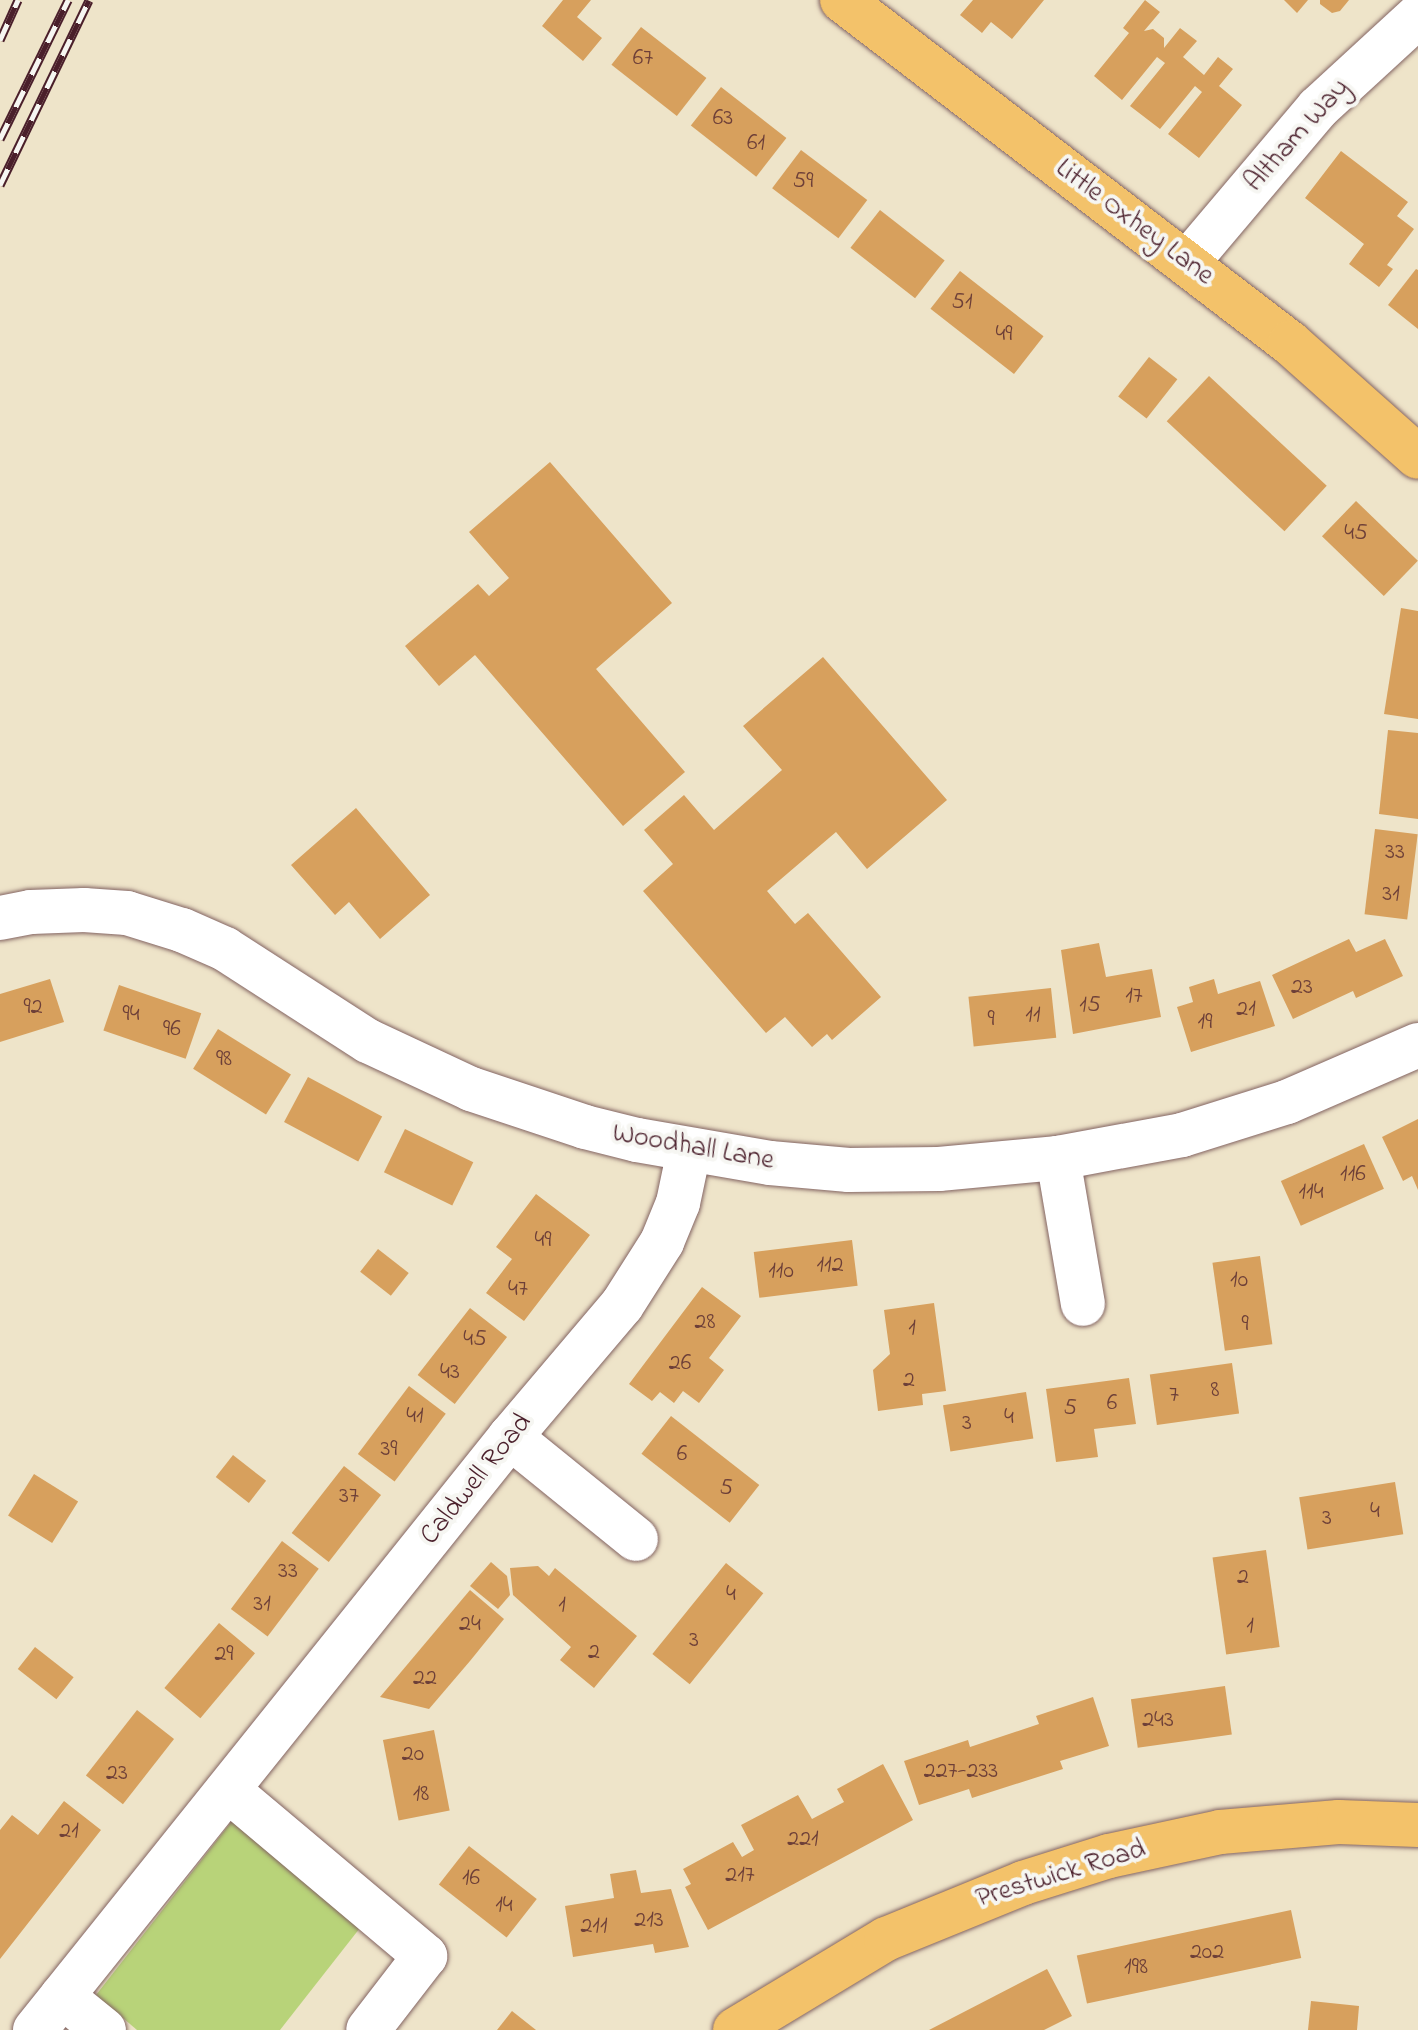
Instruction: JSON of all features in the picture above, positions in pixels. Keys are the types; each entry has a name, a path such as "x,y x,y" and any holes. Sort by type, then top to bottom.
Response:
{"main road":[{"name":"Little Oxhey Lane","path":"842,0 1290,343 1418,457"},
{"name":"Prestwick Road","path":"735,2030 886,1939 1023,1883 1109,1856 1220,1832 1339,1822 1418,1825"}],"street":[{"name":"Altham Way","path":"1187,263 1318,108 1418,16"},
{"name":"Woodhall Lane","path":"0,918 31,912 113,912 182,930 225,949 368,1041 443,1077 585,1127 689,1151 849,1170 939,1169 1058,1158 1182,1135 1287,1102 1418,1045"},
{"name":"Caldwell Road","path":"35,2030 646,1272 678,1203 689,1151"},
{"path":"1058,1158 1083,1304"},
{"path":"510,1437 636,1539"},
{"path":"228,1790 425,1956 368,2030"},
{"path":"62,1996 104,2030"}],"green space":[{"path":"239,1812 367,1919 280,2030 137,2030 96,1995"}],"building":[{"path":"563,0 591,0 577,17 602,38 583,61 542,26"},
{"path":"973,0 1044,0 1012,39 991,22 982,33 960,15"},
{"path":"1145,0 1160,12 1144,31 1153,29 1164,38 1164,48 1180,28 1197,41 1183,57 1204,75 1218,57 1233,69 1219,86 1242,105 1199,158 1168,134 1202,92 1195,86 1160,129 1130,106 1165,63 1157,57 1122,100 1094,76 1129,33 1123,28"},
{"path":"1284,0 1308,0 1297,13"},
{"path":"1320,0 1349,0 1340,11 1332,13 1320,4"},
{"path":"641,27 706,78 677,116 611,65"},
{"path":"721,87 786,138 756,177 691,126"},
{"path":"801,150 867,200 838,238 772,188"},
{"path":"1341,151 1408,202 1397,216 1414,229 1387,265 1393,269 1379,287 1349,264 1364,244 1305,198"},
{"path":"880,210 945,260 915,298 850,248"},
{"path":"1418,270 1418,329 1388,305"},
{"path":"960,271 1044,336 1014,374 930,309"},
{"path":"1149,357 1177,379 1147,419 1118,396"},
{"path":"1209,376 1327,486 1284,531 1167,421"},
{"path":"550,462 672,603 596,669 685,772 623,826 475,655 439,686 405,646 478,584 489,596 509,578 469,532"},
{"path":"1356,501 1418,561 1384,596 1322,536"},
{"path":"1401,608 1418,611 1418,719 1384,714"},
{"path":"823,657 947,800 867,869 836,832 767,891 795,924 808,913 881,997 832,1040 827,1034 812,1047 785,1017 766,1033 643,891 673,864 644,830 684,795 714,830 782,770 743,726"},
{"path":"1388,730 1418,733 1418,819 1379,814"},
{"path":"356,808 430,895 380,939 349,902 335,915 291,865"},
{"path":"1375,829 1418,834 1407,920 1365,914"},
{"path":"1349,939 1356,952 1385,939 1403,976 1356,998 1353,991 1293,1019 1272,975"},
{"path":"1099,943 1106,977 1152,969 1161,1017 1073,1034 1061,950"},
{"path":"50,979 64,1022 0,1042 0,994"},
{"path":"1214,979 1218,994 1260,981 1275,1026 1191,1052 1177,1007 1193,1002 1189,987"},
{"path":"119,985 201,1013 186,1059 103,1030"},
{"path":"1051,988 1056,1038 974,1046 968,997"},
{"path":"218,1029 291,1075 266,1114 193,1069"},
{"path":"308,1077 382,1116 358,1161 284,1122"},
{"path":"1418,1119 1418,1190 1412,1176 1403,1181 1382,1137"},
{"path":"405,1129 473,1162 452,1205 384,1172"},
{"path":"1364,1144 1384,1189 1301,1226 1281,1181"},
{"path":"536,1194 590,1235 524,1321 486,1293 512,1259 496,1247"},
{"path":"852,1240 858,1286 759,1298 754,1252"},
{"path":"378,1249 409,1273 391,1296 360,1272"},
{"path":"1260,1256 1272,1344 1225,1351 1212,1263"},
{"path":"702,1287 741,1316 709,1358 724,1370 699,1403 683,1391 674,1403 660,1392 652,1401 629,1384"},
{"path":"934,1303 946,1391 922,1394 923,1405 878,1411 873,1370 890,1354 884,1310"},
{"path":"470,1308 507,1337 455,1404 418,1375"},
{"path":"1232,1363 1239,1414 1157,1425 1150,1375"},
{"path":"1129,1378 1136,1424 1094,1429 1098,1457 1056,1462 1046,1389"},
{"path":"409,1386 446,1414 395,1482 358,1454"},
{"path":"1026,1392 1033,1438 950,1452 943,1405"},
{"path":"671,1416 759,1485 730,1523 641,1454"},
{"path":"233,1455 266,1481 249,1503 216,1477"},
{"path":"344,1466 381,1495 329,1562 292,1533"},
{"path":"34,1474 78,1502 52,1543 8,1516"},
{"path":"1395,1482 1403,1534 1307,1550 1299,1497"},
{"path":"282,1541 319,1569 268,1637 231,1609"},
{"path":"1266,1550 1280,1647 1226,1655 1213,1558"},
{"path":"491,1562 507,1576 510,1595 498,1609 470,1586"},
{"path":"726,1563 763,1593 690,1684 652,1654"},
{"path":"538,1566 549,1576 555,1568 637,1636 594,1688 560,1660 571,1647 513,1595 510,1568"},
{"path":"470,1590 504,1619 470,1661 429,1709 380,1697"},
{"path":"219,1623 255,1653 200,1718 164,1688"},
{"path":"35,1647 74,1677 56,1699 18,1669"},
{"path":"1225,1686 1232,1735 1138,1748 1131,1699"},
{"path":"1093,1697 1109,1746 1060,1761 1063,1769 972,1798 969,1789 919,1805 904,1761 968,1740 970,1747 1039,1724 1036,1716"},
{"path":"137,1710 174,1739 123,1804 86,1775"},
{"path":"434,1730 450,1810 399,1820 383,1740"},
{"path":"883,1764 913,1820 708,1930 685,1887 691,1884 683,1869 733,1842 742,1857 754,1850 741,1825 798,1795 812,1819 844,1802 837,1789"},
{"path":"64,1801 101,1830 0,1959 0,1830 12,1815 38,1835"},
{"path":"469,1846 537,1899 507,1938 439,1885"},
{"path":"636,1870 641,1893 671,1889 689,1947 655,1953 653,1944 573,1957 565,1906 614,1898 610,1874"},
{"path":"1291,1910 1301,1958 1087,2003 1077,1956"},
{"path":"1047,1969 1072,2016 1044,2030 929,2030"},
{"path":"1311,2001 1359,2006 1357,2030 1308,2030"},
{"path":"512,2011 536,2030 497,2030"}],"railway":[{"path":"0,40 18,0"},
{"path":"0,139 68,0"},
{"path":"0,185 89,0"}]}
